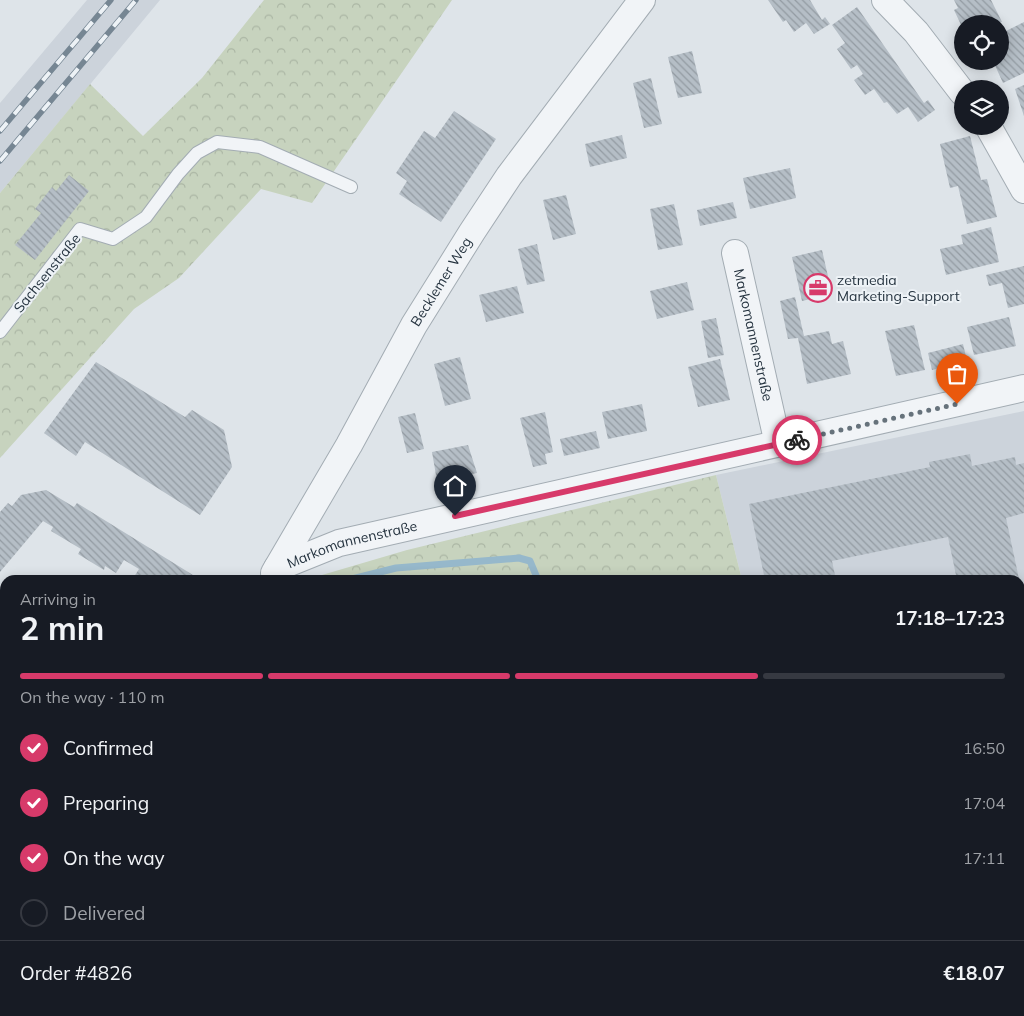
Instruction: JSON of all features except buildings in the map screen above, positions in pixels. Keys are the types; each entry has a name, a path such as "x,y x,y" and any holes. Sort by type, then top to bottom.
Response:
{"street":[{"name":"Becklemer Weg","path":"273,574 349,445 414,325 472,232 509,176 642,0"},
{"path":"885,0 916,32 954,82"},
{"path":"993,135 1024,190"},
{"name":"Markomannenstraße","path":"735,254 778,444"},
{"name":"Markomannenstraße","path":"273,574 339,543 1024,388"}],"lane":[{"name":"Sachsenstraße","path":"0,332 80,229 113,239 146,217 178,174 197,153 217,142 260,147 351,186"}],"shaded area":[{"path":"87,0 160,0 0,193 0,103"},
{"path":"1024,411 1024,575 741,575 716,475"}],"green space":[{"path":"264,0 452,0 312,203 261,189 179,278 134,309 0,458 0,193 90,84 143,136 202,78"},
{"path":"716,475 741,575 322,575 407,550"}],"waterway":[{"path":"368,575 396,568 519,558 530,561 536,575"}],"railway":[{"path":"0,131 111,0"},
{"path":"0,161 136,0"}],"way so far":[{"path":"797,440 957,404"}],"place":[{"name":"zetmedia Marketing-Support","path":"818,288"}],"route":[{"path":"455,516 797,440"}]}
